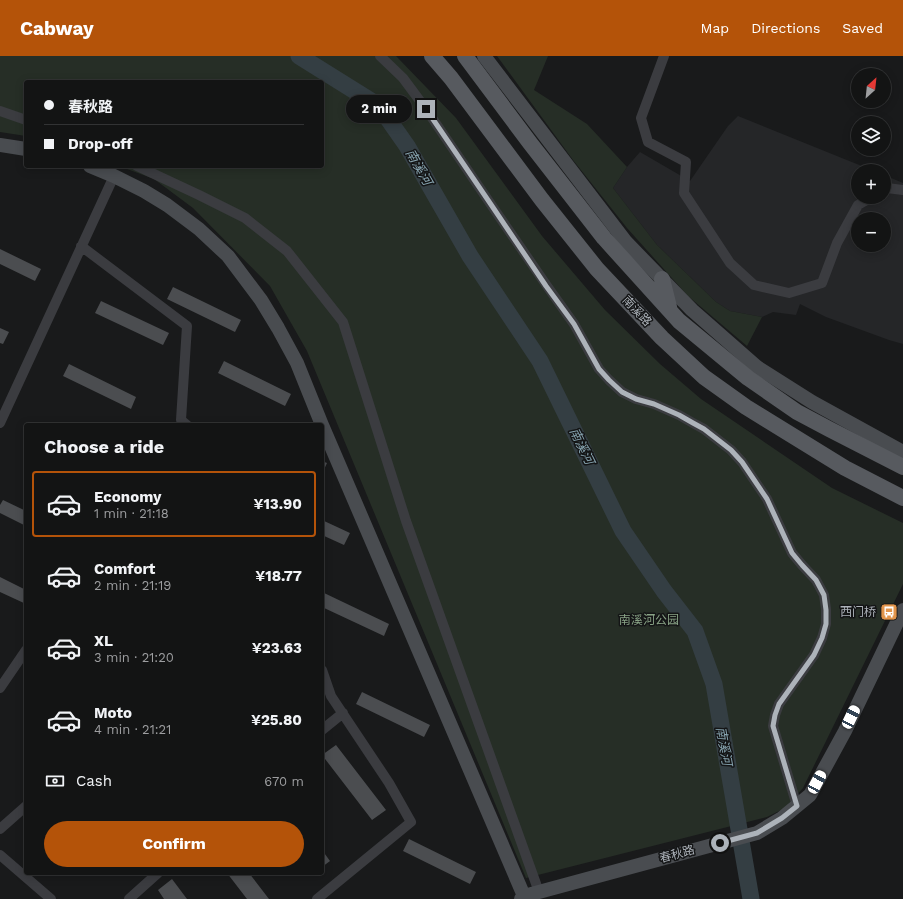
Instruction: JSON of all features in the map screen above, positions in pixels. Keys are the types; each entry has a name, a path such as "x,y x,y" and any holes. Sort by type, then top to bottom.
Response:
{"main road":[{"name":"南溪路","path":"432,56 451,78 542,200 597,269 662,338 704,377 746,407 845,468 903,498"},
{"name":"南溪路","path":"465,56 604,238 679,321 748,378 797,412 903,467"},
{"path":"662,279 670,311"}],"street":[{"path":"380,56 403,78 426,109 546,286 574,324 599,369 622,392 636,399 654,404 679,415 708,432 731,450 742,462 767,499 792,553 816,580 824,595 826,610 826,624 822,638 814,655 779,704 773,726 797,806"},
{"path":"484,56 626,242 692,310 757,367 812,402 903,452"},
{"path":"664,56 641,118 648,142 686,162 684,193 730,263 754,285 789,293 822,283 837,243 858,204"},
{"path":"0,111 24,119"},
{"path":"2,149 24,149"},
{"path":"95,168 144,191 167,205 199,229 228,256 261,300 278,328 297,363 321,423"},
{"path":"141,168 245,218 287,251 343,322 406,521 539,892"},
{"path":"0,423 114,176"},
{"path":"891,188 903,190"},
{"path":"81,246 187,326 181,423"},
{"path":"324,430 523,898"},
{"name":"春秋路","path":"523,898 539,892 757,833 782,818 810,795 845,731 903,610"},
{"path":"0,688 24,653"},
{"path":"317,899 411,822 389,783 331,696 324,676"},
{"path":"324,728 342,712"},
{"path":"0,829 24,808"},
{"path":"0,855 51,899"},
{"path":"129,899 156,875"}],"shaded area":[{"path":"738,116 857,164 851,164 851,204 891,204 891,178 903,183 903,344 826,317 800,304 796,315 773,312 762,317 730,311 716,302 657,245 613,188 627,167 640,152 690,181 728,126"}],"green space":[{"name":"南溪河公园","path":"0,56 396,56 456,118 542,236 605,310 660,364 701,399 832,488 903,523 903,584 803,788 785,808 767,817 526,878 307,351 270,286 193,208 154,179 124,168 324,168 324,80 24,80 24,136 0,132"},
{"path":"497,56 548,56 534,90 587,124 627,167 613,188 657,245 716,302 730,311 762,317 747,346 688,296 627,228 573,160"}],"building":[{"path":"0,249 41,269 35,281 0,264"},
{"path":"173,287 241,320 235,332 167,299"},
{"path":"101,301 169,333 163,345 95,313"},
{"path":"0,328 9,332 3,344 0,343"},
{"path":"224,361 291,394 285,406 218,373"},
{"path":"69,364 136,397 131,409 63,376"},
{"path":"324,462 327,463 324,470"},
{"path":"3,500 24,510 24,525 0,513 0,505"},
{"path":"324,521 350,533 344,545 324,536"},
{"path":"0,577 24,589 24,603 0,592"},
{"path":"324,593 389,624 384,636 324,608"},
{"path":"362,692 430,725 424,737 356,704"},
{"path":"336,745 386,810 372,820 324,758 324,754"},
{"path":"409,839 476,872 470,884 403,851"},
{"path":"324,853 330,861 324,866"},
{"path":"229,875 251,875 269,899 247,899"},
{"path":"172,879 187,899 164,899 158,890"}],"waterway":[{"name":"南溪河","path":"299,56 379,106 407,146 470,256 540,361 623,531 664,591 695,631 714,684 751,899"}],"place":[{"name":"西门桥","path":"889,612"}],"route":[{"path":"426,109 546,286 574,324 599,369 622,392 636,399 654,404 679,415 704,429 731,450 742,462 767,499 792,553 816,580 824,595 826,624 822,638 814,655 779,704 773,726 797,806 782,818 757,833 720,843"}]}
